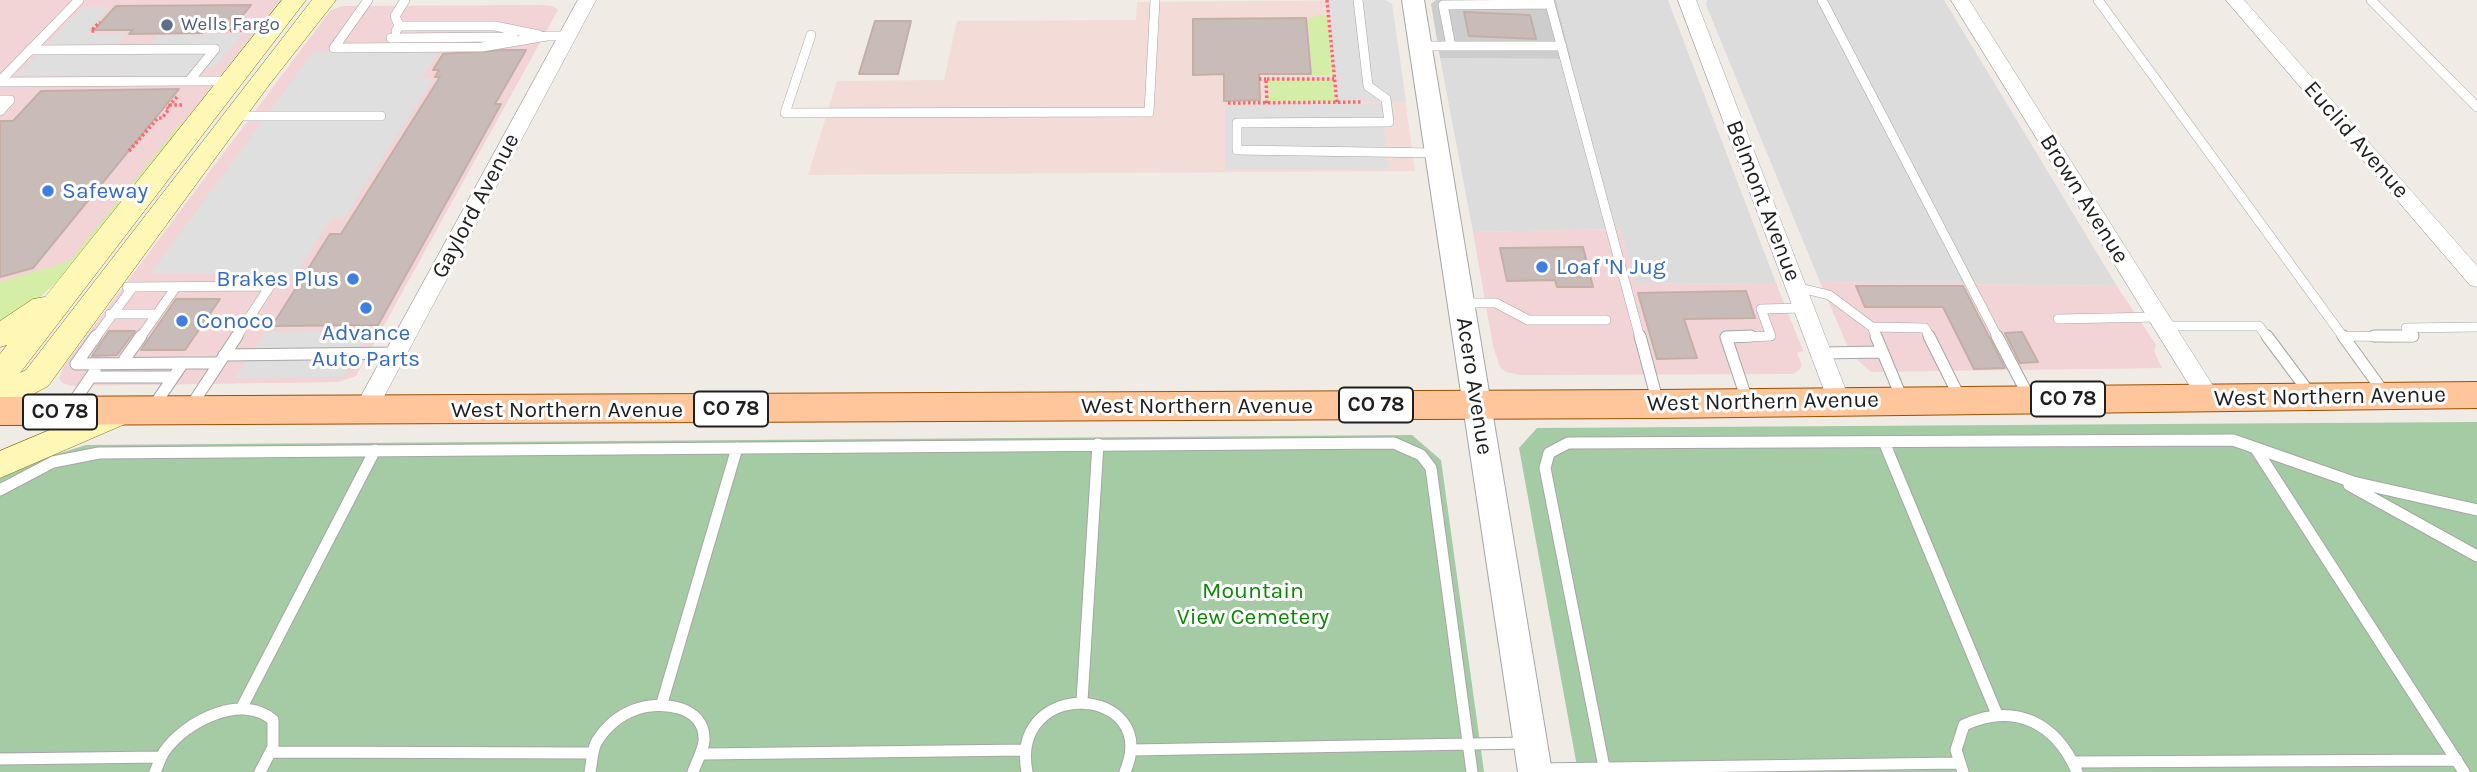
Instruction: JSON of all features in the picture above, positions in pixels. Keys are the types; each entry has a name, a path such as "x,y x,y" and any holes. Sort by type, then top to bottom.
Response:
{"main road":[{"path":"1,393 72,284 294,0"},
{"path":"1,393 37,379 110,300 233,116 324,0"},
{"path":"0,336 72,284"},
{"name":"West Northern Avenue","path":"1,393 66,412 1658,404 2477,395"},
{"path":"0,465 135,412"}],"street":[{"name":"Gaylord Avenue","path":"365,411 557,36 587,0"},
{"name":"Acero Avenue","path":"1413,0 1533,761"},
{"name":"Belmont Avenue","path":"1687,0 1839,401"},
{"name":"Brown Avenue","path":"1960,0 2210,398"},
{"name":"Euclid Avenue","path":"2235,0 2477,280"}],"lane":[{"path":"0,81 79,0"},
{"path":"368,0 334,48 392,37 491,32 557,36"},
{"path":"392,37 395,16 405,0"},
{"path":"811,36 785,113 1149,112 1155,0"},
{"path":"1358,0 1368,86 1386,99 1389,122 1237,123 1237,150 1383,150 1401,154 1436,153"},
{"path":"1822,0 2030,400"},
{"path":"2098,0 2387,396"},
{"path":"2371,0 2477,107"},
{"path":"1451,46 1443,5 1550,2 1658,404"},
{"path":"392,37 482,47 557,36"},
{"path":"1420,46 1562,46"},
{"path":"30,50 215,49 189,81"},
{"path":"0,81 229,81"},
{"path":"0,100 10,100 0,110"},
{"path":"233,116 381,116"},
{"path":"110,300 176,287 270,286 187,412"},
{"path":"122,363 176,287"},
{"path":"1796,287 1814,287 1842,300 1872,327 1903,401"},
{"path":"110,300 76,364 183,363 222,359 397,353"},
{"path":"110,300 157,313"},
{"path":"1461,303 1496,303 1528,320 1606,320"},
{"path":"1748,403 1726,337 1771,336 1761,309 1804,308"},
{"path":"2058,319 2259,326 2313,397"},
{"path":"1872,327 1925,328 1961,401"},
{"path":"2343,336 2413,337 2406,328 2477,327"},
{"path":"1821,353 1882,352"},
{"path":"66,412 101,363"},
{"path":"135,412 173,377 183,363"},
{"path":"91,377 173,377"},
{"path":"1604,770 1545,468 1549,453 1568,443 2233,440 2334,477 2428,503 2477,510"},
{"path":"1884,442 1996,712"},
{"path":"0,489 53,462 99,453 1394,443 1421,455 1431,468 1472,772"},
{"path":"1082,701 1098,444"},
{"path":"662,703 737,448"},
{"path":"2256,449 2460,766"},
{"path":"242,707 375,450"},
{"path":"2334,477 2477,556"},
{"path":"1027,772 1024,750 1031,730 1047,714 1082,701 1111,711 1122,721 1130,735 1132,750 1125,772"},
{"path":"590,772 592,753 601,734 634,709 662,703 683,706 696,716 703,728 704,754 694,772"},
{"path":"155,772 160,757 196,722 218,711 242,707 263,712 271,720 276,733 273,752 260,772"},
{"path":"1132,750 1468,744 1533,761 1604,770 1961,767 1957,738 1964,725 1980,715 1996,712 2016,715 2039,726 2059,740 2075,767 2460,766"},
{"path":"704,754 1024,750"},
{"path":"273,752 592,753"},
{"path":"0,759 160,757"}],"path":[{"path":"1327,0 1338,122"},
{"path":"1259,79 1334,79"},
{"path":"1266,79 1266,103"},
{"path":"1228,103 1387,102"},
{"path":"129,151 169,106 158,116"}],"shaded area":[{"path":"0,0 280,0 73,262 0,321"},
{"path":"1329,0 1385,0 1392,4 1406,101 1339,101"},
{"path":"1385,0 1392,4 1415,171 808,175 837,81 944,80 957,21 1136,20 1137,2"},
{"path":"1436,0 1556,0 1571,59 1440,58 1431,4"},
{"path":"1556,0 1668,0 1776,283 1636,284 1620,229 1473,232 1440,58 1570,59"},
{"path":"1707,0 1944,0 2117,286 1820,282 1706,5"},
{"path":"342,6 552,6 558,10 356,376 338,382 72,386 62,383 59,378 64,366 330,11"},
{"path":"83,7 111,7 87,33 127,33 118,45 149,45 158,35 242,34 216,66 185,75 16,76"},
{"path":"440,51 422,78 433,79 345,217 332,217 296,273 150,274 313,52"},
{"path":"1381,104 1389,169 1225,170 1225,105"},
{"path":"1620,229 1636,284 1776,283 1803,351 1797,353 1802,365 1799,370 1793,374 1520,375 1506,372 1500,367 1493,346 1473,232"},
{"path":"1820,282 2117,286 2156,345 2154,351 2162,368 1871,372 1851,354"},
{"path":"369,331 343,377 235,378 265,332"}],"green space":[{"path":"1317,15 1327,15 1333,75 1312,75 1308,20"},
{"path":"1333,79 1335,101 1268,101 1268,93 1276,92 1268,89 1268,80"},
{"path":"181,123 188,123 62,277 39,298 0,325 0,282 70,261"},
{"path":"2477,422 2477,772 1578,772 1519,448 1537,428"},
{"name":"Mountain View Cemetery","path":"1412,435 1441,460 1484,772 0,772 0,477 32,462 86,445"}],"building":[{"name":"Wells Fargo","path":"251,5 231,30 129,34 133,30 94,30 116,6"},
{"path":"1464,12 1530,15 1536,39 1469,36"},
{"path":"1306,18 1311,74 1259,74 1260,100 1224,101 1224,74 1193,75 1193,19"},
{"path":"875,21 911,21 898,74 859,74"},
{"path":"526,50 495,104 501,104 378,325 272,326 330,234 341,234 440,77 435,77 439,70 433,70 443,54"},
{"name":"Safeway","path":"179,89 33,268 0,277 0,121 13,121 41,91"},
{"path":"1583,247 1593,287 1557,287 1555,280 1507,281 1500,248"},
{"path":"1856,286 1963,286 2005,368 1974,369 1943,307 1865,307"},
{"path":"1746,291 1755,318 1684,319 1697,358 1657,359 1638,293"},
{"name":"Conoco","path":"176,299 220,299 185,350 141,350"},
{"name":"Conoco","path":"109,331 135,331 117,355 92,356"},
{"path":"2022,332 2038,362 2020,363 2005,333"}],"place":[{"name":"Wells Fargo","path":"167,25"},
{"name":"Safeway","path":"48,191"},
{"name":"Loaf 'N Jug","path":"1542,267"},
{"name":"Brakes Plus","path":"353,279"},
{"name":"Advance Auto Parts","path":"366,308"},
{"name":"Conoco","path":"182,321"}]}
